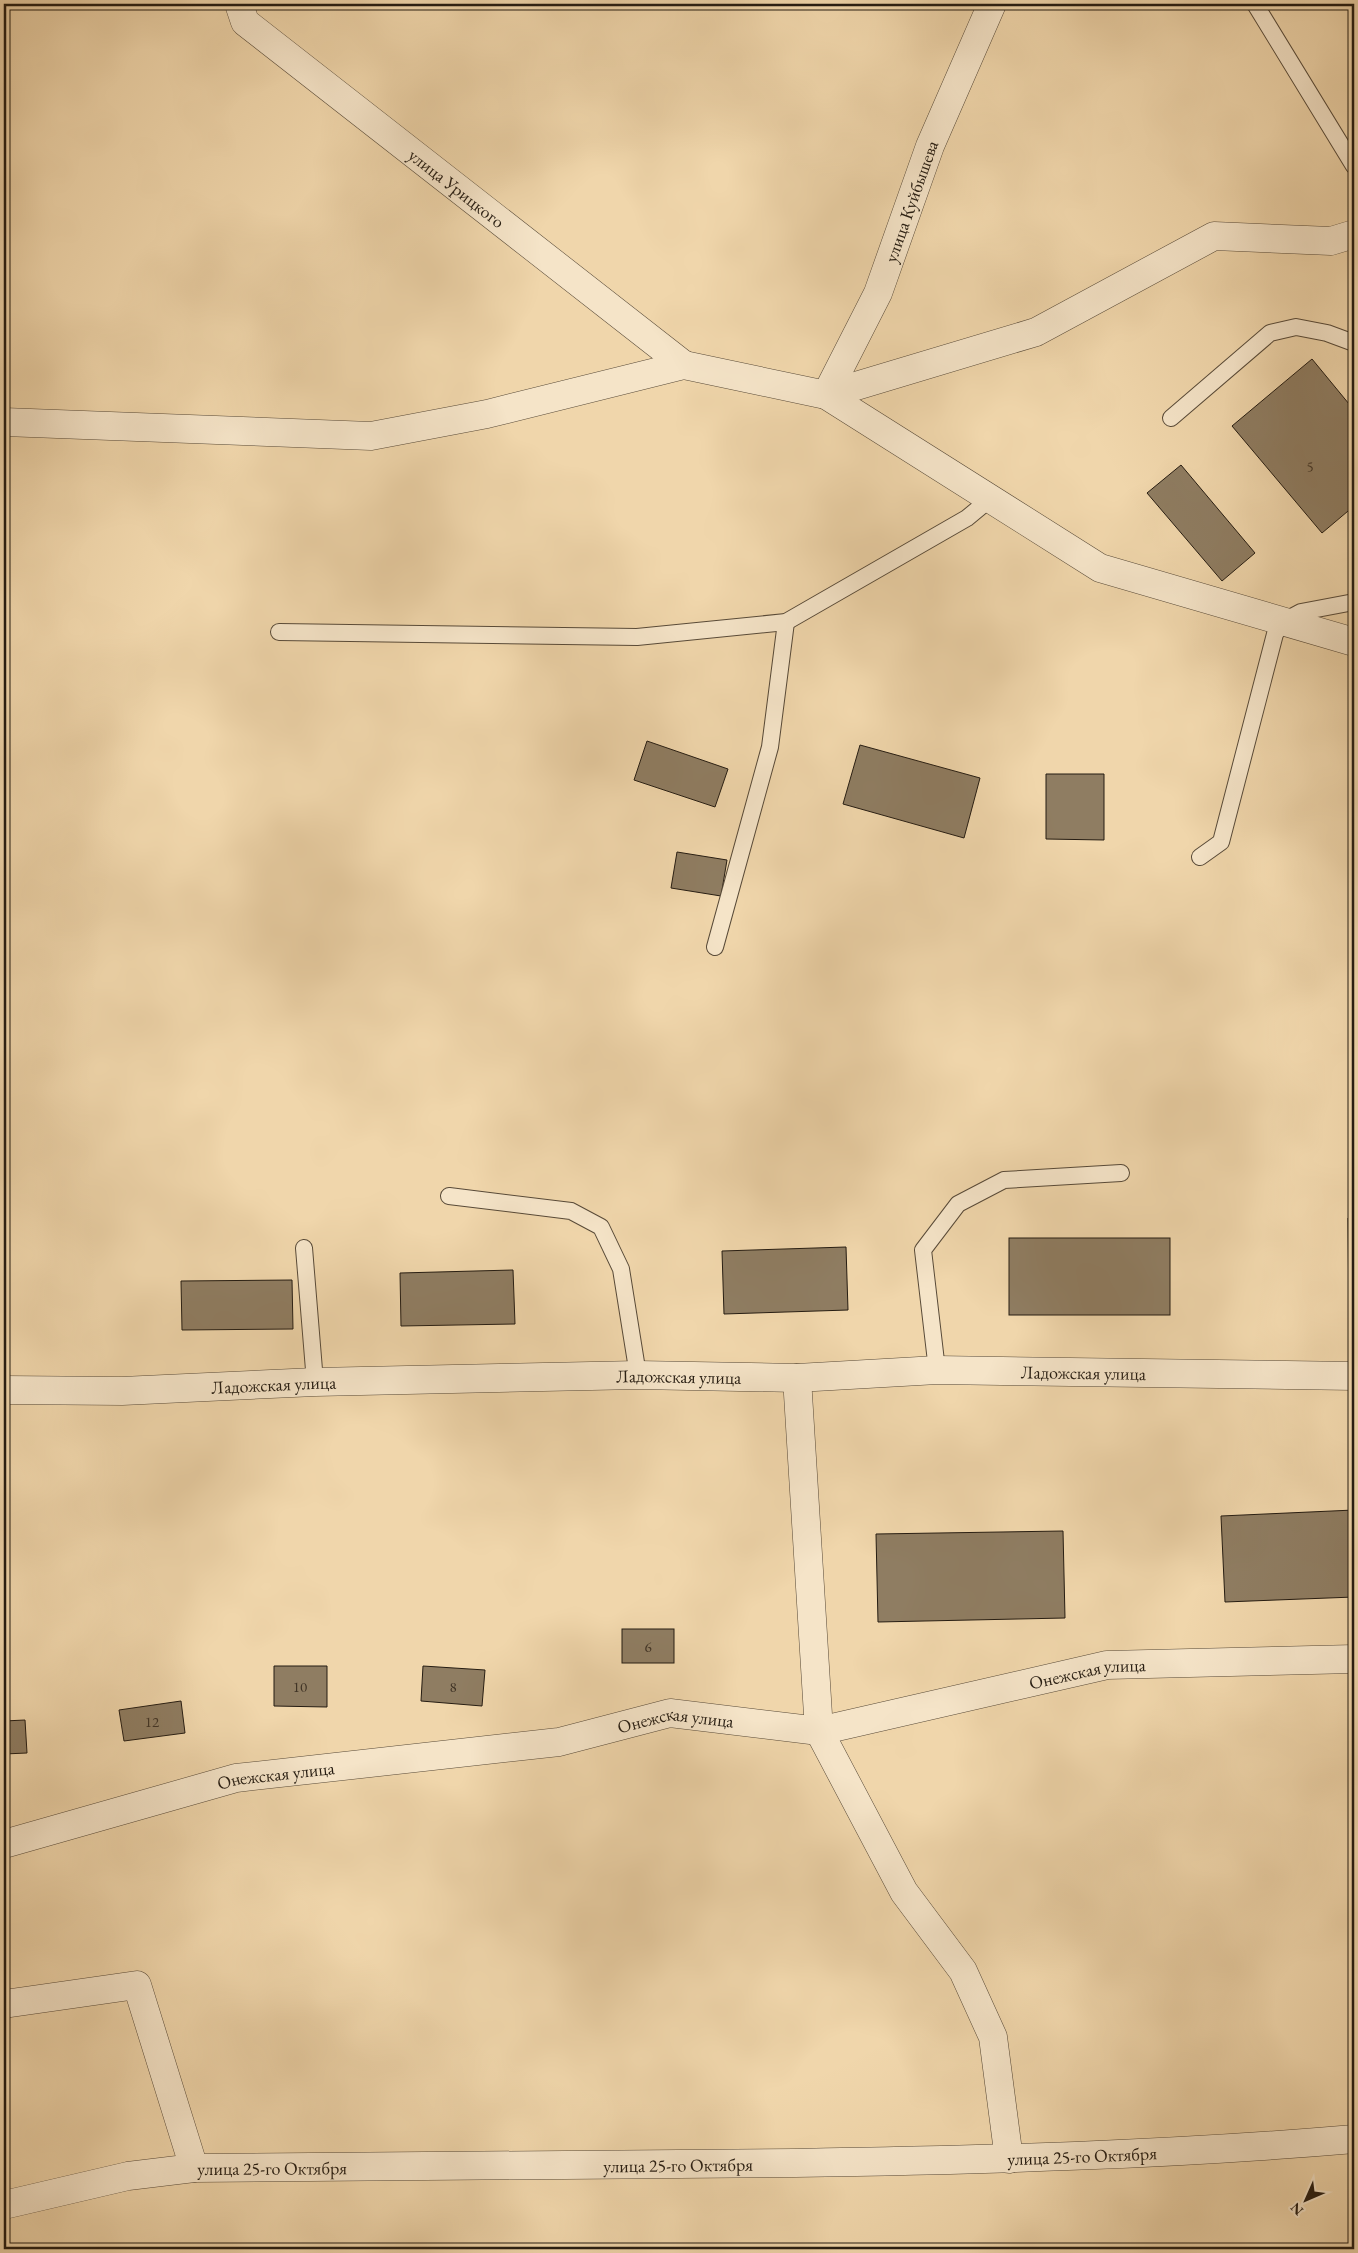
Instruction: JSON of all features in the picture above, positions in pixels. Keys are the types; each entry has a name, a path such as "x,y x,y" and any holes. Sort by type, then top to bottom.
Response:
{"street":[{"name":"улица Урицкого","path":"240,4 245,22 684,365"},
{"name":"улица Куйбышева","path":"826,395 878,293 930,146 992,4"},
{"path":"826,395 1036,332 1214,236 1332,241 1354,234"},
{"path":"4,422 371,436 487,414 684,365 826,395 1100,568 1354,642"},
{"name":"Ладожская улица","path":"4,1390 122,1391 315,1382 638,1375 797,1378 937,1370 1354,1376"},
{"path":"797,1378 819,1731 904,1892 963,1971 993,2037 1009,2159"},
{"name":"Онежская улица","path":"4,1844 236,1778 560,1742 670,1713 819,1731 1107,1665 1354,1659"},
{"path":"4,2004 137,1985 194,2168"},
{"name":"улица 25-го Октября","path":"4,2205 128,2176 194,2168 613,2166 1009,2159 1229,2150 1354,2139"}],"lane":[{"path":"1255,4 1354,166"},
{"path":"1171,418 1270,333 1296,328 1327,333 1354,343"},
{"path":"279,632 637,637 786,622 968,518 990,499"},
{"path":"1200,857 1221,842 1275,634 1284,621 1301,612 1354,602"},
{"path":"716,947 770,747 786,622"},
{"path":"937,1370 923,1250 958,1204 1004,1180 1121,1173"},
{"path":"450,1196 572,1211 601,1227 621,1269 638,1375"},
{"path":"304,1248 315,1382"}],"building":[{"path":"1312,359 1354,410 1354,506 1322,533 1232,426"},
{"path":"1181,465 1255,553 1222,581 1147,493"},
{"path":"647,741 728,769 715,807 634,780"},
{"path":"860,745 980,778 964,838 843,804"},
{"path":"1046,774 1104,774 1104,840 1046,839"},
{"path":"677,852 727,860 721,896 671,888"},
{"path":"1348,1218 1354,1218 1354,1316 1349,1316"},
{"path":"1009,1238 1170,1238 1170,1315 1009,1315"},
{"path":"846,1247 848,1310 724,1314 722,1251"},
{"path":"513,1270 515,1324 401,1326 400,1273"},
{"path":"292,1280 293,1329 182,1330 181,1281"},
{"path":"1354,1510 1354,1597 1225,1602 1221,1516"},
{"path":"1063,1531 1065,1618 878,1622 876,1534"},
{"path":"622,1629 674,1629 674,1663 622,1663"},
{"path":"274,1666 327,1666 327,1707 274,1706"},
{"path":"423,1666 485,1670 482,1706 421,1701"},
{"path":"181,1701 185,1733 124,1741 119,1710"},
{"path":"25,1720 27,1753 4,1754 4,1721"}]}
